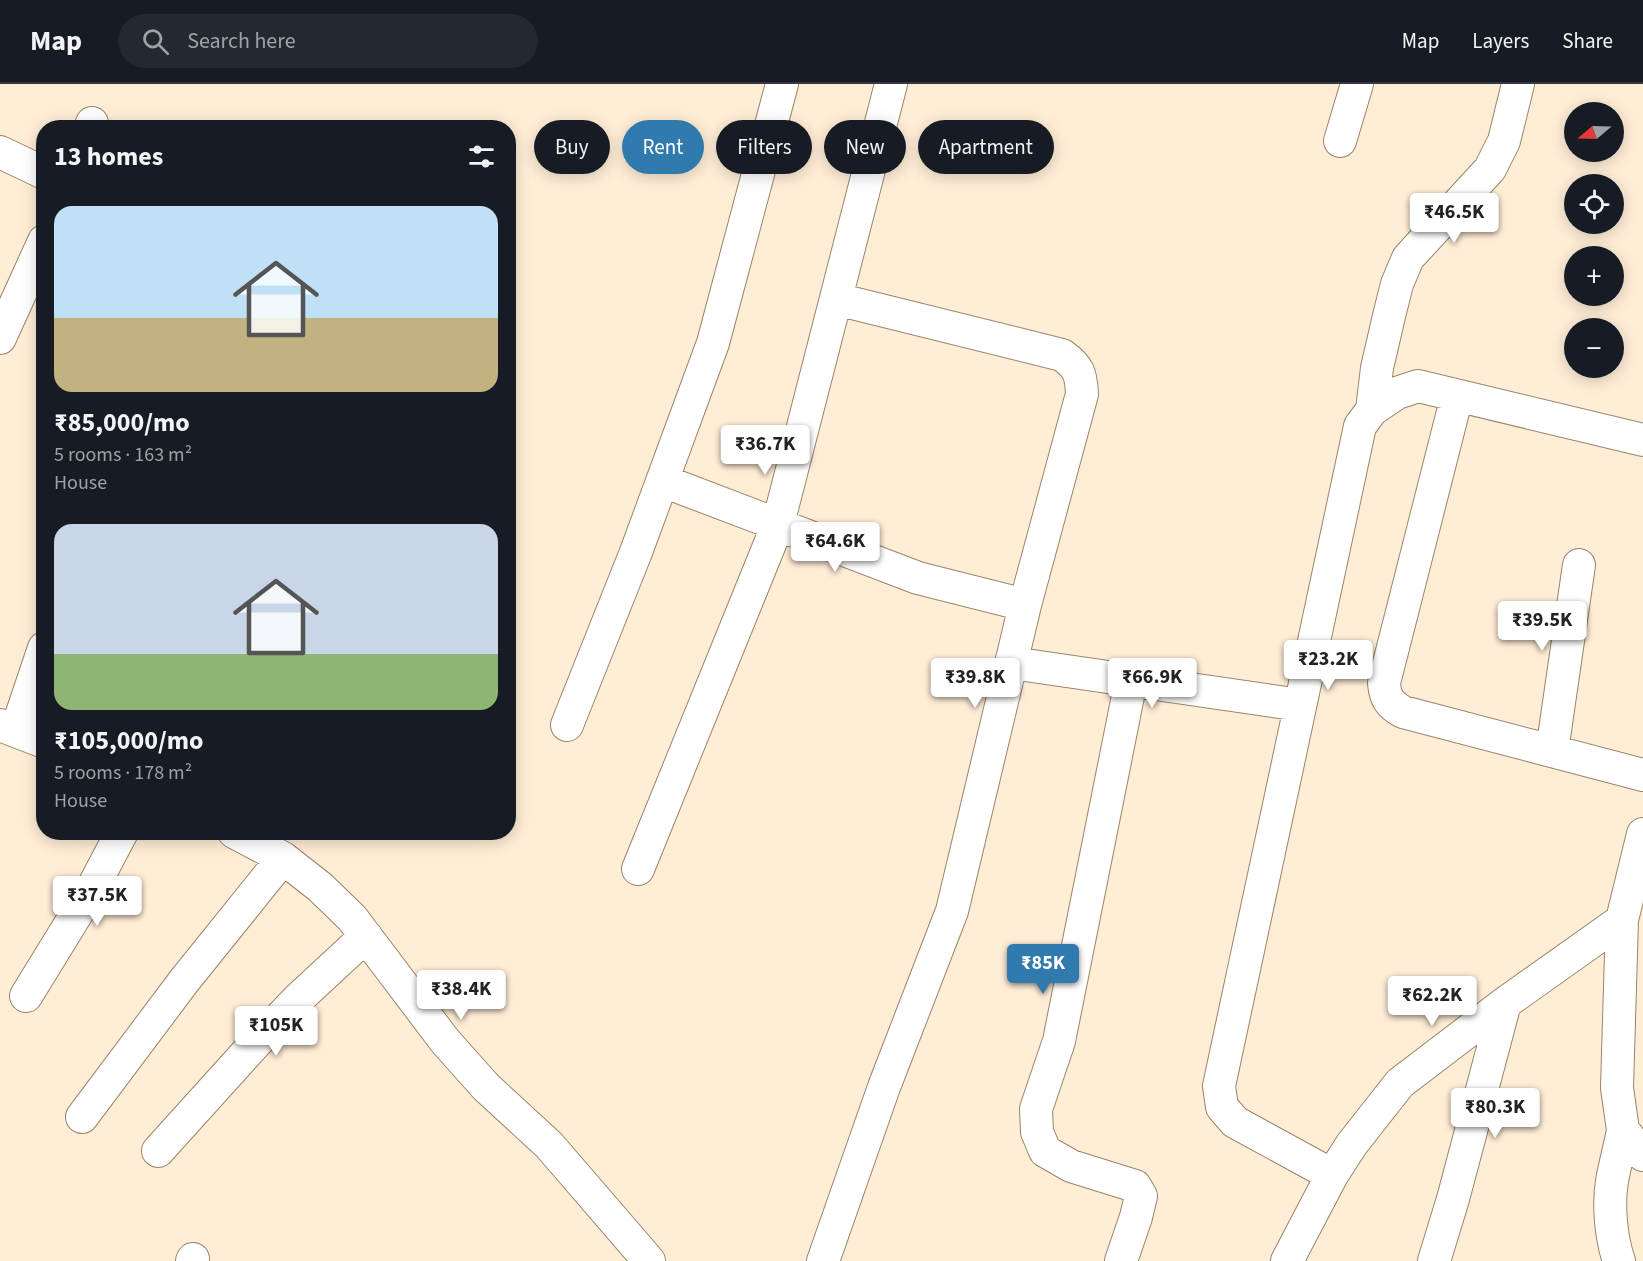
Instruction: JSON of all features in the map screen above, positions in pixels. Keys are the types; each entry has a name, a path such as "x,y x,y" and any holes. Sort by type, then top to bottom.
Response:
{"street":[{"path":"567,725 636,552 713,344 782,84"},
{"path":"638,868 778,524 891,84"},
{"path":"1340,141 1357,84"},
{"path":"1372,410 1377,368 1389,316 1397,284 1408,258 1490,169 1504,141 1518,84"},
{"path":"0,152 36,169"},
{"path":"0,338 36,259"},
{"path":"823,1261 884,1087 952,911 1025,605 1082,394 1081,376 1074,363 1062,355 836,299"},
{"path":"1332,1175 1235,1122 1222,1107 1219,1086 1360,426 1372,410 1397,393 1418,386 1643,440"},
{"path":"1457,396 1384,683 1385,695 1392,706 1403,712 1643,775"},
{"path":"663,481 918,578 1025,605"},
{"path":"1552,751 1579,566"},
{"path":"1012,663 1300,705"},
{"path":"20,733 36,676"},
{"path":"1121,1261 1141,1196 1135,1186 1071,1166 1045,1151 1037,1132 1036,1109 1059,1041 1131,681"},
{"path":"1618,1261 1611,1222 1611,1183 1623,1130 1617,1088 1622,920 1643,834"},
{"path":"26,996 93,887 118,840"},
{"path":"249,840 283,858 321,887 352,918 445,1041 486,1087 549,1145 649,1261"},
{"path":"82,1117 184,981 283,858"},
{"path":"1287,1261 1332,1175 1352,1144 1400,1083 1505,1003 1622,920"},
{"path":"158,1151 297,1000 366,936"},
{"path":"1434,1261 1505,1003"},
{"path":"1623,1130 1643,1155"}]}
